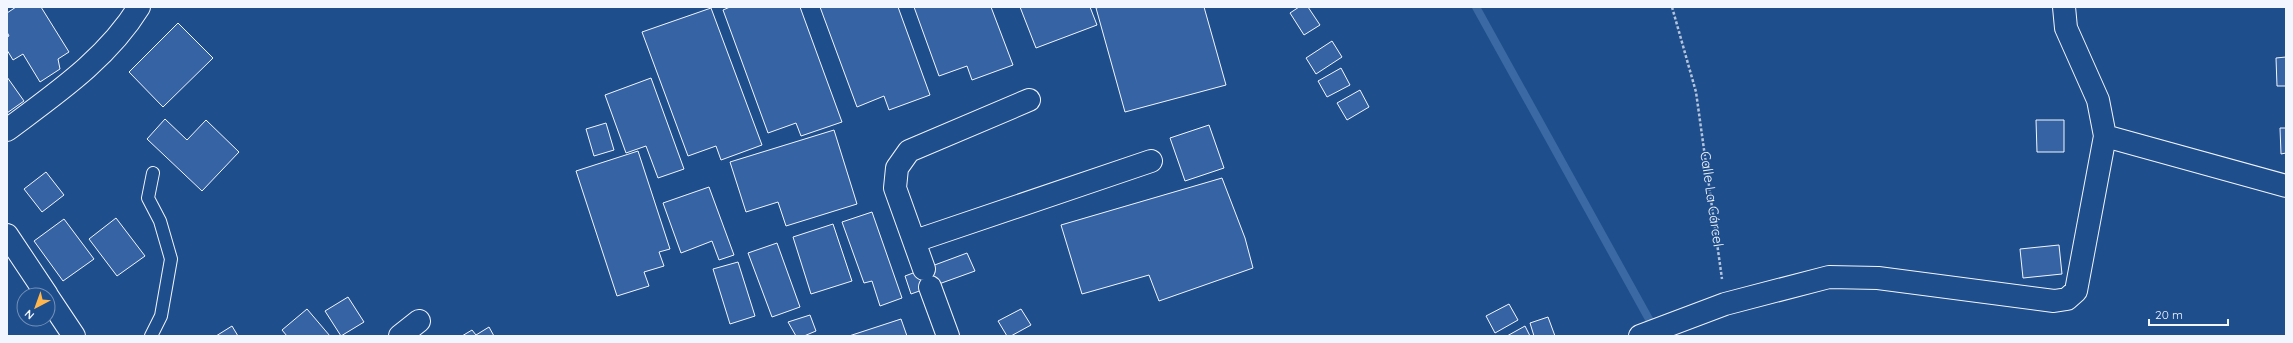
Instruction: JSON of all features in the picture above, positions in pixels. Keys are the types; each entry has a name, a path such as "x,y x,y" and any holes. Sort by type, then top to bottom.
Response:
{"street":[{"path":"7,130 84,72 129,23 139,7"},
{"path":"1640,336 1725,304 1829,277 1878,278 2054,301 2067,299 2076,291 2105,136 2098,100 2066,28 2064,7"},
{"path":"948,336 926,278 915,241 896,188 897,168 909,151 1029,100"},
{"path":"2105,136 2286,186"},
{"path":"915,241 1151,161"},
{"path":"7,235 41,287"},
{"path":"56,309 74,336"},
{"path":"400,336 419,321"}],"lane":[{"path":"151,336 161,316 171,259 160,221 148,198 153,173"}],"path":[{"name":"Calle La Cárcel","path":"1672,7 1696,92 1718,242 1725,304"}],"building":[{"path":"16,7 41,7 69,52 58,59 60,69 40,82 23,54 13,60 7,50 7,37 9,36 7,32 7,13"},
{"path":"730,7 800,7 842,122 801,136 796,123 768,133 723,10"},
{"path":"820,7 898,7 930,95 889,110 884,96 857,107"},
{"path":"914,7 991,7 1013,65 972,80 967,66 939,76"},
{"path":"1020,7 1090,7 1097,25 1036,48"},
{"path":"1204,7 1226,85 1125,112 1096,8"},
{"path":"1299,7 1308,7 1320,25 1304,35 1290,13"},
{"path":"711,8 762,145 721,160 716,146 688,156 642,32"},
{"path":"178,23 213,58 163,107 129,72"},
{"path":"1332,41 1342,57 1316,74 1306,58"},
{"path":"2286,57 2286,86 2277,86 2276,58"},
{"path":"1341,68 1350,85 1327,97 1318,81"},
{"path":"7,77 24,101 7,113"},
{"path":"651,78 684,169 658,178 646,146 626,153 605,95"},
{"path":"1360,90 1369,107 1347,120 1337,103"},
{"path":"165,119 187,140 206,120 239,152 202,191 147,139"},
{"path":"2036,120 2064,120 2064,152 2037,152"},
{"path":"606,123 614,150 594,156 586,129"},
{"path":"1209,125 1224,168 1185,181 1170,138"},
{"path":"2280,128 2286,128 2286,153 2281,154"},
{"path":"834,130 857,204 786,226 778,202 746,212 730,162"},
{"path":"638,151 670,249 659,252 664,266 644,272 649,286 617,296 576,171"},
{"path":"46,172 64,195 42,212 24,189"},
{"path":"1222,178 1245,238 1253,268 1159,301 1149,275 1082,294 1061,225"},
{"path":"709,187 734,255 719,260 712,241 681,253 663,203"},
{"path":"872,212 902,298 880,306 872,281 864,283 842,222"},
{"path":"116,218 145,256 117,276 89,239"},
{"path":"64,219 94,259 63,281 34,241"},
{"path":"833,224 852,281 811,294 793,237"},
{"path":"777,243 800,307 772,317 748,253"},
{"path":"2059,245 2062,274 2023,278 2020,249"},
{"path":"967,253 975,271 911,294 905,276"},
{"path":"738,262 755,316 730,324 713,269"},
{"path":"348,297 364,322 341,336 325,311"},
{"path":"1509,304 1518,320 1495,333 1486,316"},
{"path":"307,309 330,336 287,336 282,330"},
{"path":"1021,309 1031,325 1011,336 1007,336 998,321"},
{"path":"810,315 816,331 804,336 796,336 788,322"},
{"path":"1548,317 1555,336 1534,336 1530,323"},
{"path":"901,319 907,336 849,336"},
{"path":"232,326 238,336 216,336"},
{"path":"1525,326 1530,336 1507,336"},
{"path":"489,327 494,336 462,336 472,330 476,335"}],"waterway":[{"path":"1476,7 1655,330"}]}
